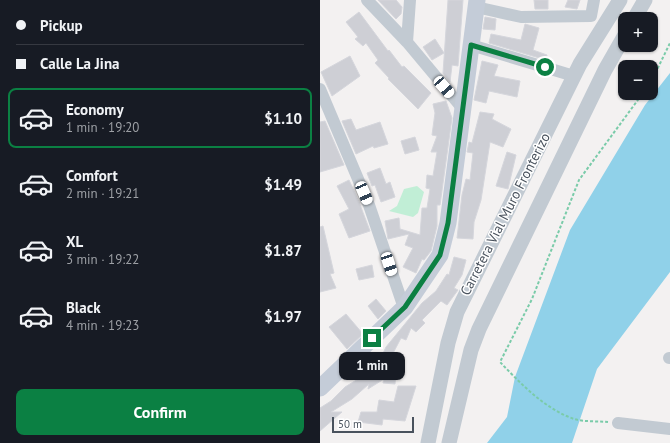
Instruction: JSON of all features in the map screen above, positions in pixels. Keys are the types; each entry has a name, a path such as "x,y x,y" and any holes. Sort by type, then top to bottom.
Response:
{"main road":[{"path":"320,388 404,308 440,255 448,223 476,4"}],"street":[{"path":"367,0 407,42 463,109"},
{"path":"407,42 410,0"},
{"path":"476,4 521,17 591,16 594,0"},
{"name":"Carretera Vial Muro Fronterizo","path":"428,443 448,343 456,312 574,76 620,0"},
{"path":"638,12 645,0"},
{"path":"471,45 574,76"},
{"name":"Carretera Vial Muro Fronterizo","path":"450,443 472,350 479,328 602,77 618,48"},
{"path":"320,89 369,205 404,308"},
{"path":"618,423 670,429"}],"path":[{"path":"658,68 670,43"},
{"path":"618,423 574,419 552,408 500,362 532,298 579,180 638,100"}],"green space":[{"path":"417,186 424,192 418,213 413,217 389,211 397,206 404,189"}],"water":[{"path":"670,73 670,272 597,369 572,443 487,443 507,417 515,377 570,230 645,105 649,100 658,100 658,88"}],"building":[{"path":"378,0 396,0 402,7 401,14 396,19"},
{"path":"448,0 463,0 458,66 452,65 450,82 443,73"},
{"path":"534,0 548,0 548,9 535,9"},
{"path":"568,0 580,0 577,9 565,7"},
{"path":"359,12 402,67 404,66 431,93 418,109 388,79 389,78 375,63 378,60 366,43 363,46 355,39 358,37 346,22"},
{"path":"485,17 496,19 495,30 483,29"},
{"path":"525,24 539,28 533,50 547,55 546,60 489,43 491,34 521,40"},
{"path":"435,39 444,53 432,60 423,47"},
{"path":"350,56 360,76 332,96 321,72"},
{"path":"482,61 498,65 494,76 520,81 517,97 489,91 486,103 474,100"},
{"path":"446,101 452,118 440,205 437,205 437,226 431,251 424,260 422,259 416,273 403,267 413,248 405,245 409,234 388,239 385,221 399,218 400,229 420,235 422,208 427,208 430,189 426,188 427,175 433,176 437,152 431,152 437,136 432,135 435,113 433,104"},
{"path":"480,112 494,114 492,119 511,129 503,147 490,142 481,200 474,222 473,239 457,238 462,195 466,179 470,180 473,153 467,152 469,142 472,143"},
{"path":"351,119 356,130 380,122 388,144 374,148 373,146 356,154 342,121"},
{"path":"325,121 344,165 320,172 320,122"},
{"path":"415,137 419,150 405,154 401,141"},
{"path":"507,152 516,155 508,189 496,186"},
{"path":"380,168 386,184 390,182 395,197 381,202 375,185 372,186 367,173"},
{"path":"349,180 370,231 349,238 339,214 349,209 337,186"},
{"path":"323,226 334,273 330,274 336,288 320,292 320,227"},
{"path":"454,257 466,260 462,275 454,288 458,290 447,305 441,301 422,320 425,323 416,332 411,328 406,340 401,338 389,361 397,364 395,384 383,383 384,379 368,389 369,384 352,399 331,412 342,412 320,431 320,408 331,401 345,387 376,368 386,347 422,303 436,291 447,274 449,275"},
{"path":"372,265 374,277 359,280 356,269"},
{"path":"376,299 386,311 378,319 368,306"},
{"path":"346,314 363,334 347,349 329,327"},
{"path":"398,386 416,386 405,421 383,419 382,425 358,422 361,412 377,412 379,400 394,402"}],"route":[{"path":"372,338 405,307 440,255 448,223 471,45 545,67"}]}
